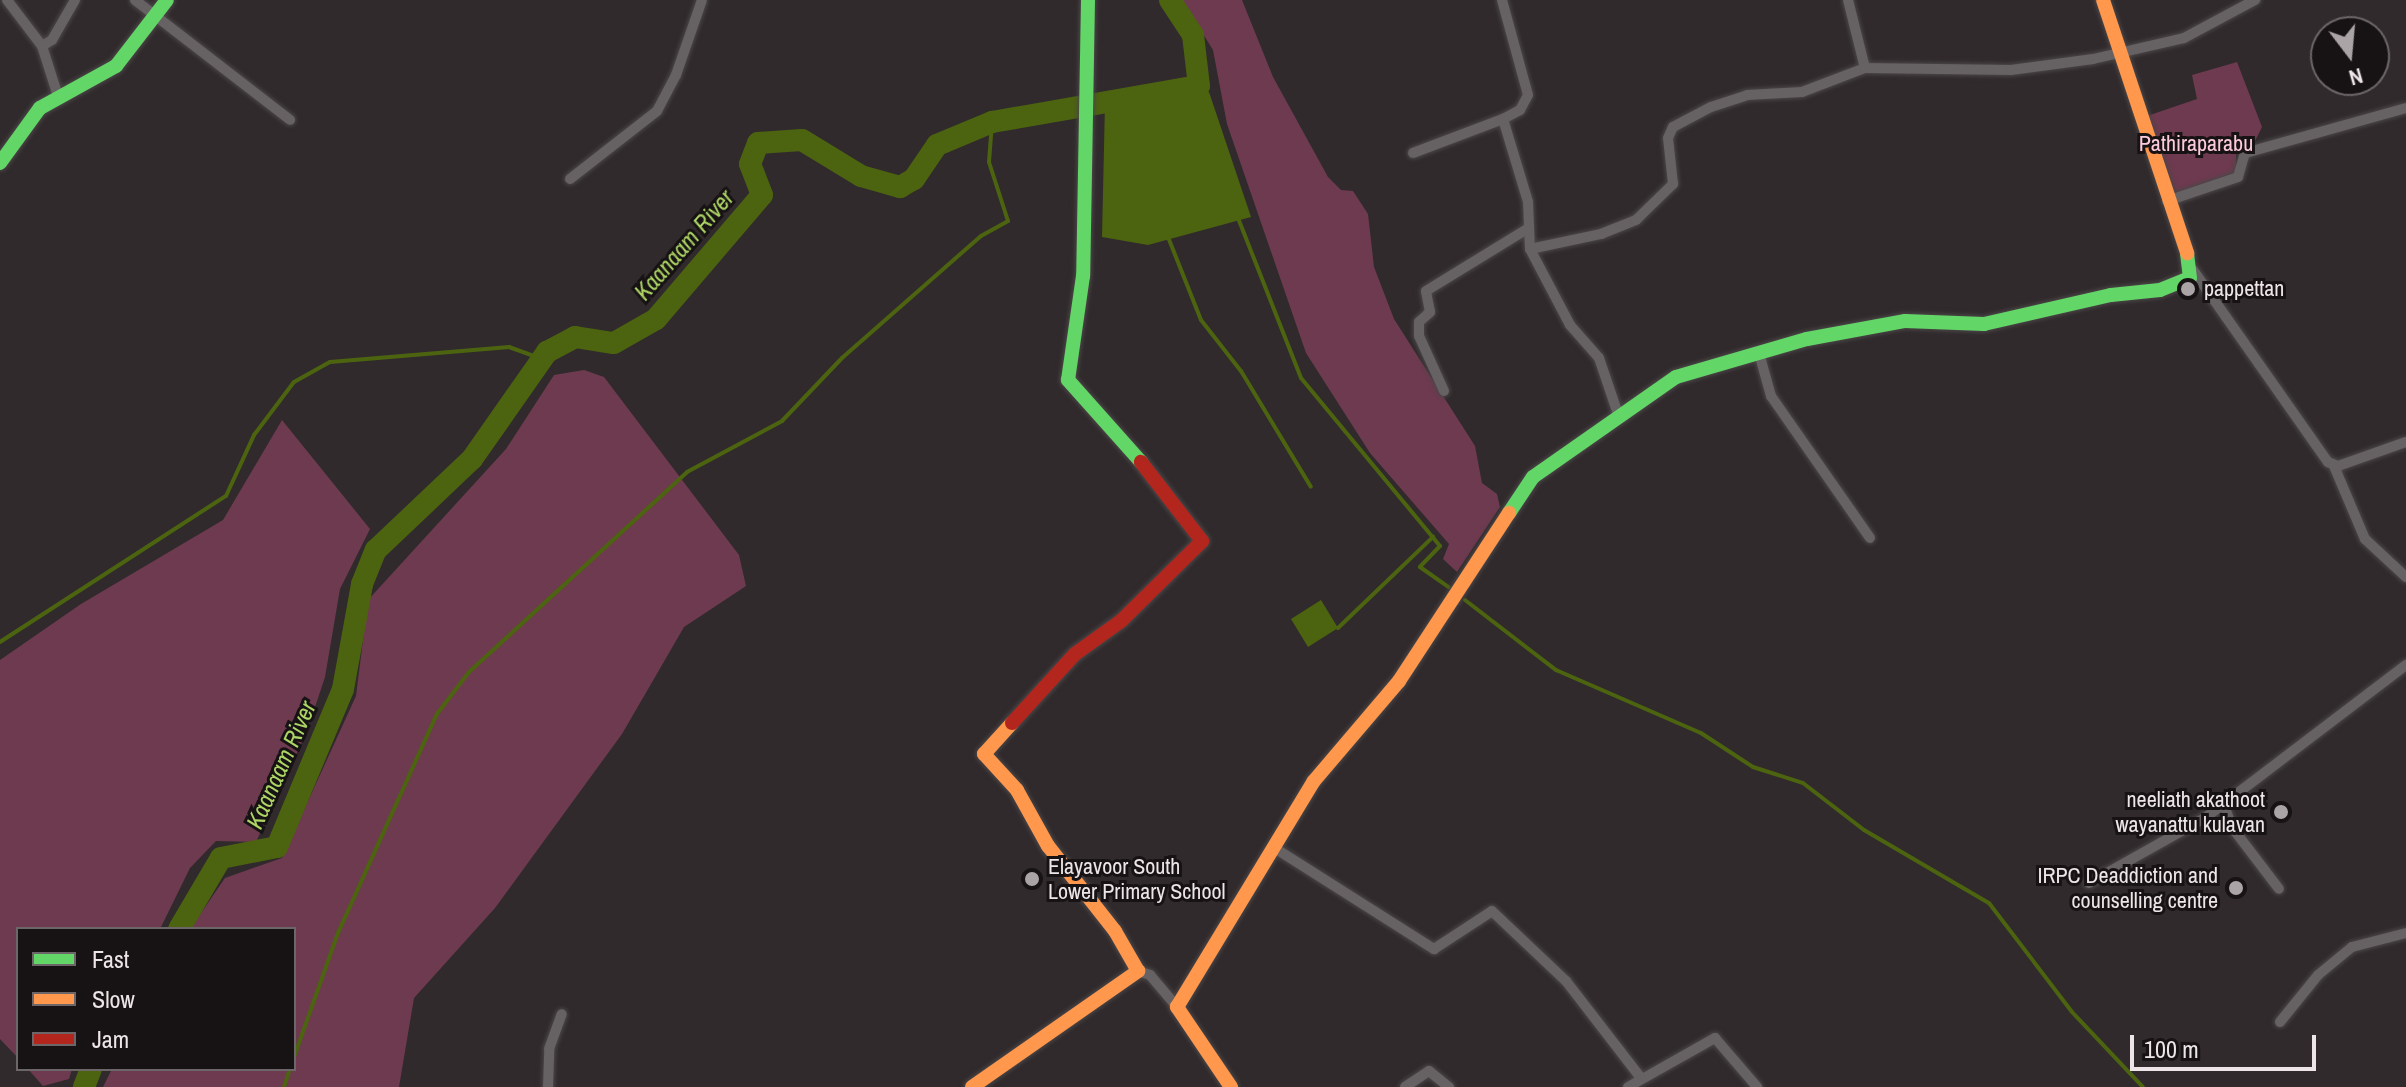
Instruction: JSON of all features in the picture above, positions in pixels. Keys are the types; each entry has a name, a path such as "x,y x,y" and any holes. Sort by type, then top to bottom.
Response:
{"street":[{"path":"7,0 42,46 58,96"},
{"path":"42,46 52,40 75,0"},
{"path":"135,0 154,18 290,120"},
{"path":"0,163 18,131 58,96 116,66 167,0"},
{"path":"570,179 657,111 676,75 702,0"},
{"path":"1088,0 1088,117 1080,314 1066,366 1068,380 1127,441 1202,541 1121,621 1075,654 984,754 1017,790 1048,846 1115,931 1138,971 1150,975 1177,1007 1231,1087"},
{"path":"1413,153 1520,110 1528,95 1502,0"},
{"path":"1848,0 1865,68"},
{"path":"2103,0 2167,201 2193,270 2334,466 2365,539 2406,577"},
{"path":"1530,249 1601,234 1636,220 1673,184 1668,138 1690,116 1747,95 1802,92 1865,68 2011,70 2120,53 2184,38 2255,0"},
{"path":"2167,201 2238,177 2245,153 2406,108"},
{"path":"1503,119 1528,202 1530,249 1570,325 1599,358 1619,417"},
{"path":"1444,391 1419,336 1419,322 1430,312 1426,291 1527,229"},
{"path":"1177,1007 1314,781 1399,681 1533,477 1676,377 1759,353 1905,321 1984,324 2111,295 2160,290 2185,282 2193,270"},
{"path":"1759,353 1771,396 1870,538"},
{"path":"2334,466 2406,442"},
{"path":"2089,883 2172,840 2406,665"},
{"path":"2224,804 2231,826 2279,889"},
{"path":"1273,847 1434,949 1492,911 1573,989 1641,1078"},
{"path":"2280,1022 2318,975 2352,947 2406,933"},
{"path":"972,1087 1138,971"},
{"path":"548,1087 549,1049 562,1014"},
{"path":"1628,1087 1715,1038 1757,1087"},
{"path":"1405,1087 1429,1071 1449,1087"}],"green space":[{"path":"1182,0 1242,0 1273,77 1328,177 1341,190 1353,191 1368,214 1374,267 1394,319 1475,446 1482,483 1497,494 1500,507 1457,572 1443,559 1449,544 1370,453 1306,353 1227,124 1213,50"},
{"name":"Pathiraparabu","path":"2237,62 2262,127 2255,141 2236,154 2236,172 2174,194 2144,117 2197,99 2192,75"},
{"path":"584,370 604,377 739,555 746,586 684,627 622,734 495,908 414,998 399,1087 103,1087 111,1071 296,1071 296,927 191,927 225,878 282,858 356,696 368,600 506,449 554,375"},
{"path":"282,420 370,529 340,589 325,677 307,731 256,842 216,841 190,868 161,927 16,927 16,1056 0,1039 0,660 81,604 223,520"},
{"path":"30,1071 71,1071 69,1079 43,1086"}],"shaded area":[{"path":"1209,92 1251,217 1148,245 1102,237 1105,103"},
{"path":"1321,600 1338,628 1308,647 1291,619"}],"waterway":[{"name":"Kaanaam River","path":"180,927 221,858 277,847 343,689 362,584 376,550 472,459 547,352 575,337 614,343 656,319 762,195 750,164 758,143 802,140 861,176 900,187 914,179 937,145 992,122 1199,86 1193,35 1170,0"},
{"path":"296,1051 338,933 437,714 469,672 687,472 782,421 842,358 981,236 1008,221 989,162 992,122"},
{"path":"1238,218 1301,378 1440,546 1420,567 1449,587"},
{"path":"1168,237 1201,320 1241,371 1311,487"},
{"path":"0,642 226,496 254,435 294,382 330,362 509,347 542,359"},
{"path":"1338,628 1433,537"},
{"path":"1465,600 1556,670 1701,733 1753,767 1803,783 1864,830 1989,903 2072,1012 2143,1087"},
{"name":"Kaanaam River","path":"84,1087 90,1071"},
{"path":"284,1087 289,1071"}],"traffic: fast":[{"path":"0,163 40,108 116,66 167,0"},
{"path":"1088,0 1083,276 1068,380 1141,462"},
{"path":"1509,513 1533,477 1676,377 1807,339 1905,321 1984,324 2111,295 2160,290 2190,278 2187,253"}],"traffic: slow":[{"path":"2103,0 2187,253"},
{"path":"1231,1087 1177,1007 1314,781 1399,681 1509,513"},
{"path":"972,1087 1138,971 1115,931 1048,846 1017,790 984,754 1012,723"}],"traffic: jam":[{"path":"1012,723 1075,654 1121,621 1202,541 1141,462"}],"place":[{"name":"pappettan","path":"2188,289"},
{"name":"neeliath akathoot wayanattu kulavan","path":"2281,812"},
{"name":"Elayavoor South Lower Primary School","path":"1032,879"},
{"name":"IRPC Deaddiction and counselling centre","path":"2236,888"}]}
